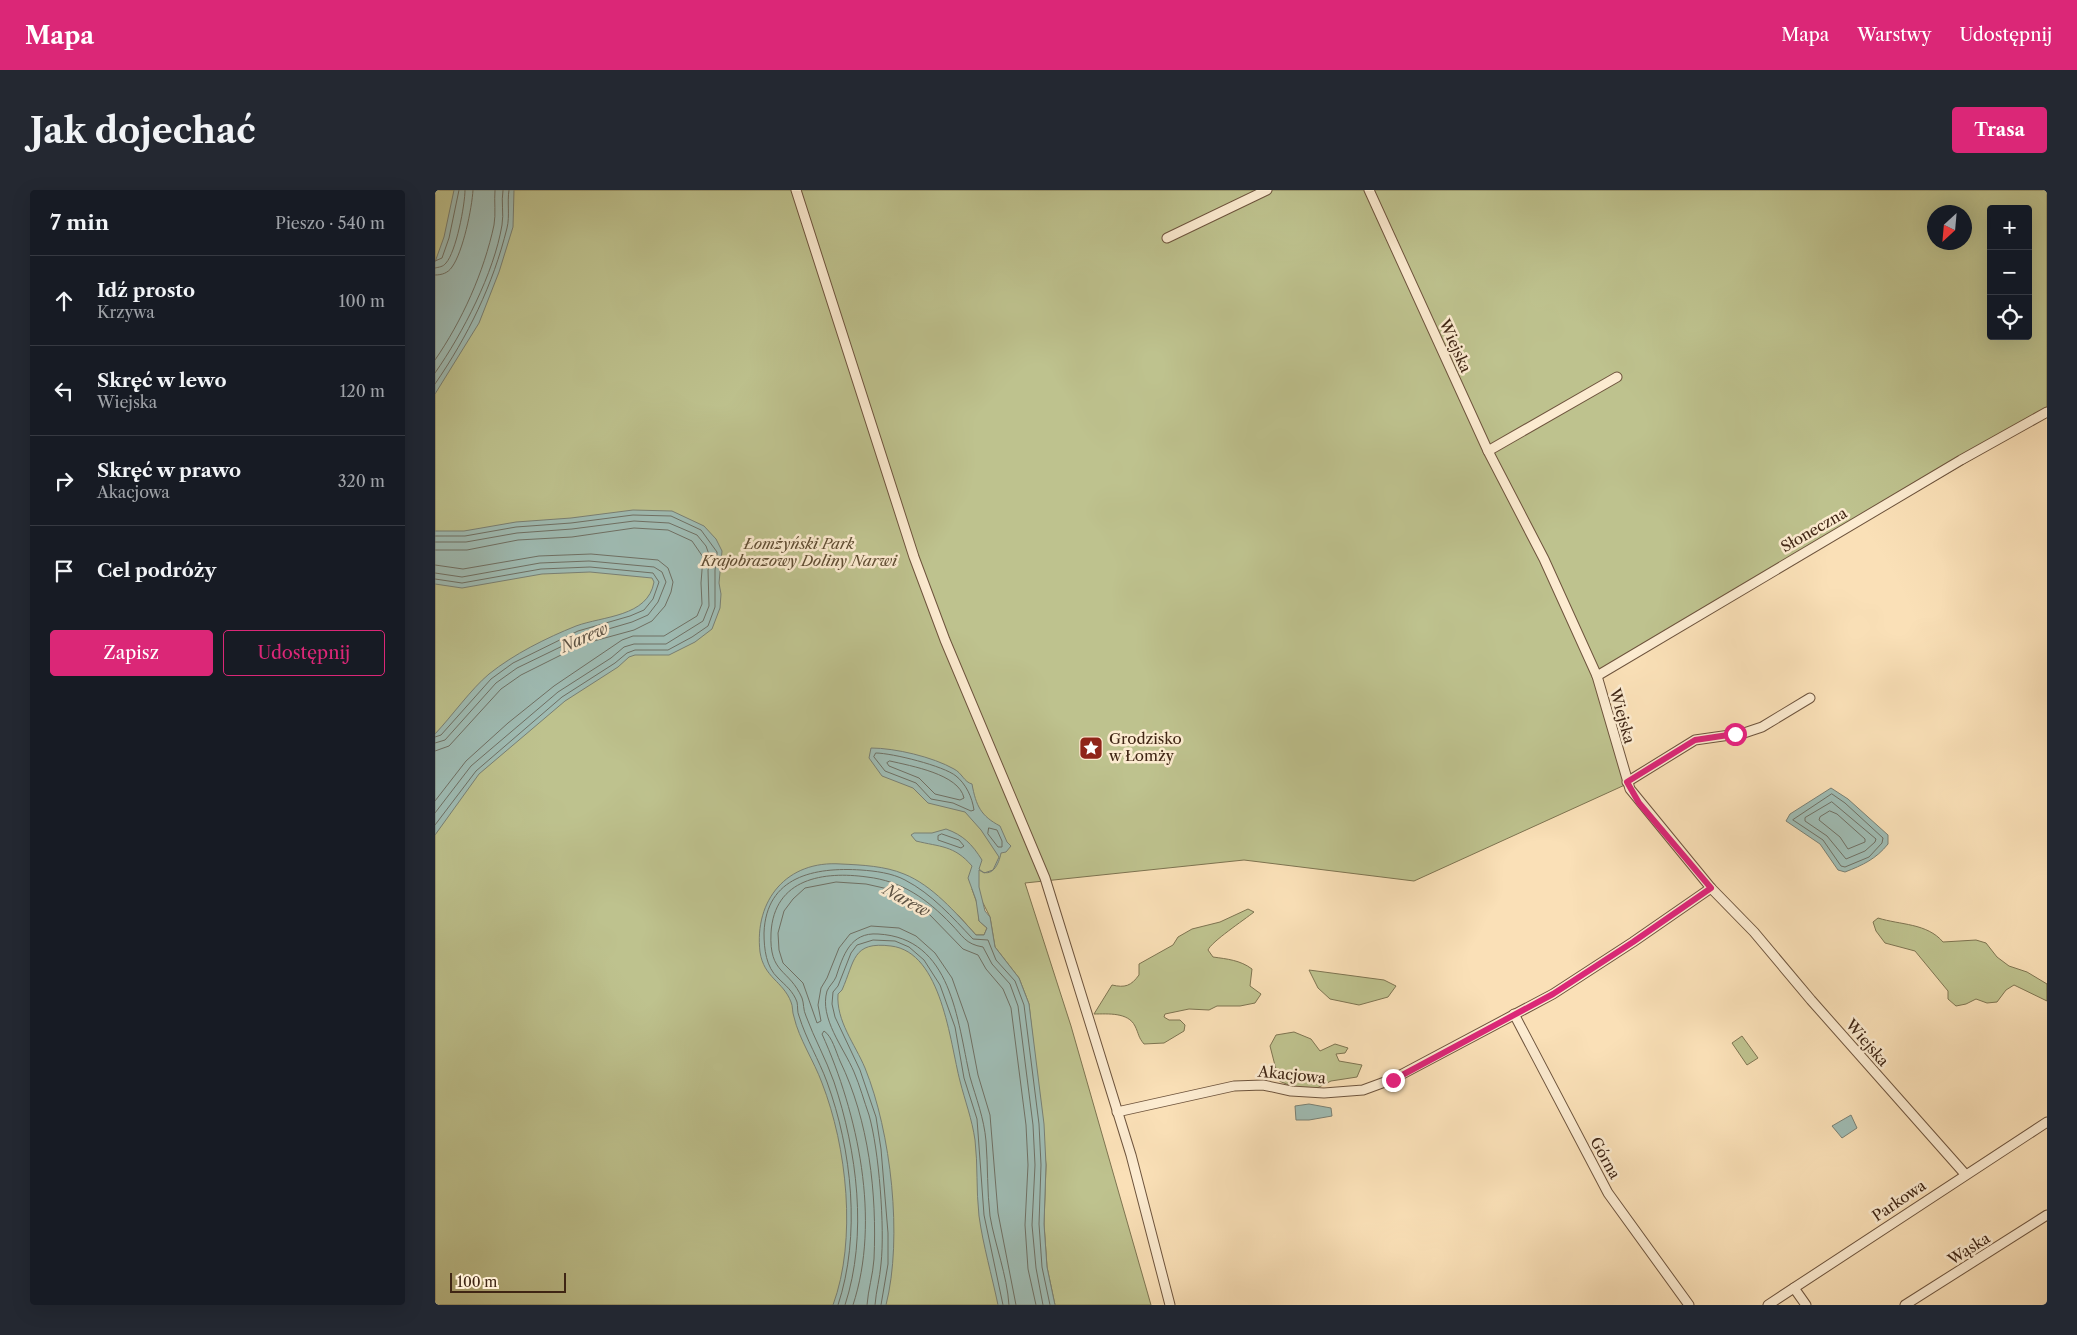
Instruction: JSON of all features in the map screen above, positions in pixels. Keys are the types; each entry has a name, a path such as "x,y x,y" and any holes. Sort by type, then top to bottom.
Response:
{"street":[{"path":"796,190 914,557 945,640 1045,878 1117,1112 1170,1305"},
{"path":"1167,238 1267,190"},
{"name":"Wiejska","path":"1369,190 1488,451 1544,559 1597,676 1627,782 1639,803 1711,888 1754,932 1811,1000 1965,1174"},
{"path":"1488,451 1617,377"},
{"name":"Słoneczna","path":"1597,676 1961,460 2047,412"},
{"path":"1627,782 1695,740 1751,731 1810,698"},
{"name":"Akacjowa","path":"1117,1112 1251,1084 1308,1093 1363,1090 1393,1080 1553,994 1711,888"},
{"name":"Górna","path":"1514,1014 1608,1193 1689,1305"},
{"name":"Parkowa","path":"1768,1305 2047,1122"},
{"name":"Wąska","path":"1905,1305 2047,1215"},
{"path":"1794,1288 1806,1305"}],"green space":[{"name":"Łomżyński Park Krajobrazowy Doliny Narwi","path":"435,190 2047,190 2047,415 1594,681 1627,784 1414,881 1244,860 1025,883 1071,1026 1151,1305 1055,1305 1047,1267 1044,1224 1046,1165 1029,1004 1019,978 995,947 990,917 983,903 972,889 978,906 979,921 987,928 984,935 976,935 959,916 930,893 1042,1305 435,1305"},
{"path":"1248,909 1254,912 1210,946 1208,950 1213,957 1238,962 1252,969 1250,986 1261,994 1255,1003 1240,1006 1217,1006 1209,1010 1189,1009 1165,1014 1164,1017 1169,1020 1180,1020 1185,1025 1184,1031 1164,1043 1144,1044 1132,1021 1128,1018 1111,1014 1094,1014 1112,985 1124,986 1133,982 1139,975 1139,964 1173,945 1178,937 1192,929 1220,922"},
{"path":"1878,918 1921,928 1937,936 1943,942 1976,940 1986,943 1997,957 2009,966 2027,972 2047,984 2047,1001 2014,985 2006,990 1997,1002 1987,1003 1976,999 1956,1006 1948,999 1948,991 1915,951 1885,943 1876,931 1873,922"},
{"path":"1309,970 1384,980 1396,986 1388,997 1359,1005 1330,999 1318,988"},
{"path":"1294,1032 1311,1039 1320,1051 1335,1044 1348,1048 1345,1053 1336,1054 1339,1061 1362,1065 1357,1077 1331,1081 1317,1088 1294,1087 1279,1081 1270,1046 1276,1035"},
{"path":"1742,1036 1758,1058 1747,1065 1732,1043"}],"water":[{"path":"454,190 514,190 513,227 499,272 479,323 435,394 435,262 444,237"},
{"name":"Narew","path":"633,510 672,511 704,526 716,539 722,551 719,583 721,594 720,608 712,629 695,642 669,655 635,655 629,657 618,667 565,701 479,774 435,835 435,734 468,695 489,674 531,647 576,626 634,609 650,594 654,582 652,578 590,572 542,574 462,588 435,584 435,531 464,531 516,522 571,518"},
{"path":"871,748 902,751 925,757 957,771 972,784 980,810 1000,826 1007,842 1011,846 1006,852 1001,853 999,862 994,869 999,857 981,830 965,812 928,803 913,788 882,776 869,758"},
{"path":"1831,788 1848,799 1888,835 1888,844 1879,854 1845,872 1838,870 1820,844 1786,821 1790,814"},
{"name":"Narew","path":"946,829 957,834 971,845 982,860 979,869 982,872 979,870 979,887 985,911 990,917 995,947 1019,978 1029,1004 1044,1124 1046,1165 1044,1224 1047,1267 1055,1305 998,1305 979,1216 974,1132 941,1002 933,981 922,964 908,952 891,946 878,945 862,950 857,955 842,990 838,994 838,1004 843,1023 865,1068 874,1094 888,1153 894,1217 894,1249 891,1278 886,1305 833,1305 845,1252 847,1223 843,1164 838,1136 831,1108 815,1066 796,1025 788,995 769,974 762,961 760,933 763,916 769,900 778,887 790,876 822,864 865,865 889,869 914,879 943,900 976,935 984,935 987,928 979,921 976,900 968,878 972,866 953,850 916,841 911,835 914,833 932,833"},
{"path":"1309,1104 1331,1108 1332,1116 1296,1120 1295,1106"},
{"path":"1851,1115 1857,1128 1842,1138 1832,1126"}],"place":[{"name":"Grodzisko w Łomży","path":"1091,748"}],"route":[{"path":"1393,1080 1553,994 1711,888 1639,803 1627,782 1695,740 1735,734"}]}
